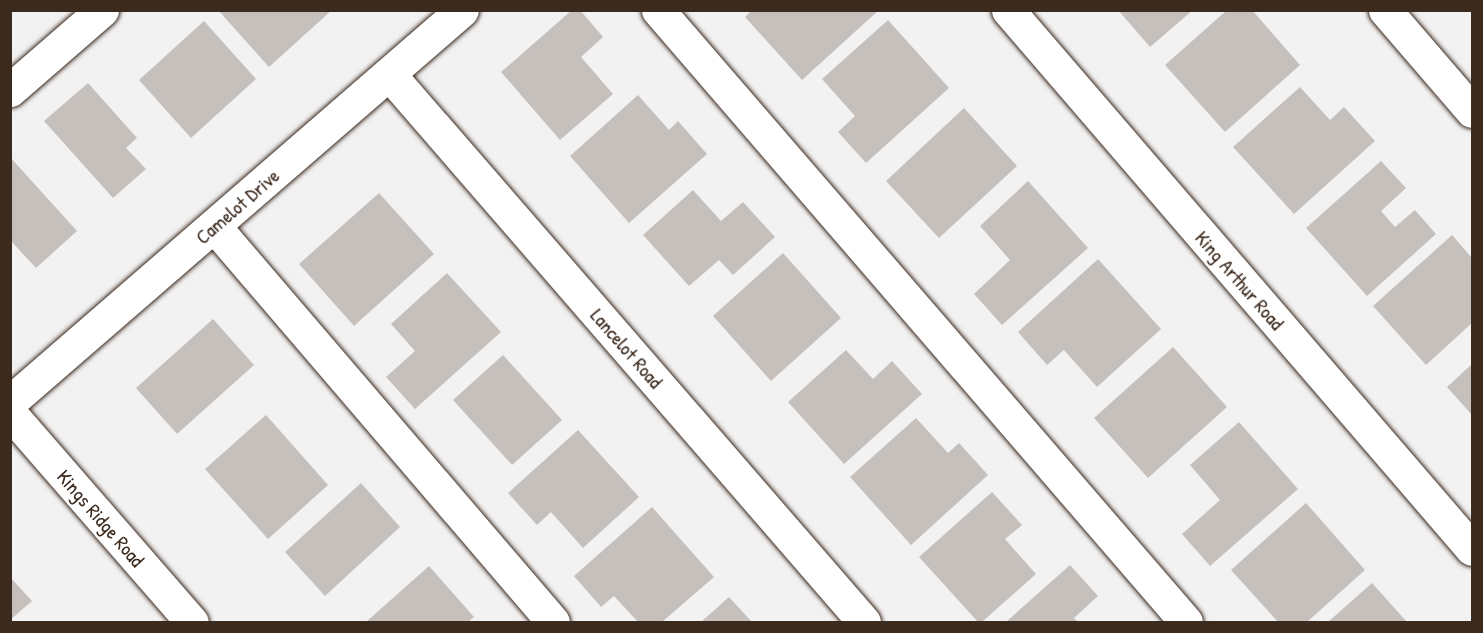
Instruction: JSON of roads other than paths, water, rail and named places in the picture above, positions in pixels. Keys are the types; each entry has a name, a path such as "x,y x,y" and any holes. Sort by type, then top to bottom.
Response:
{"street":[{"path":"10,90 102,10"},
{"name":"Camelot Drive","path":"10,402 462,10"},
{"path":"657,10 1186,622"},
{"name":"King Arthur Road","path":"1008,10 1473,549"},
{"path":"1385,10 1473,111"},
{"name":"Lancelot Road","path":"389,74 864,622"},
{"path":"214,226 553,622"},
{"name":"Kings Ridge Road","path":"10,413 192,622"}]}
